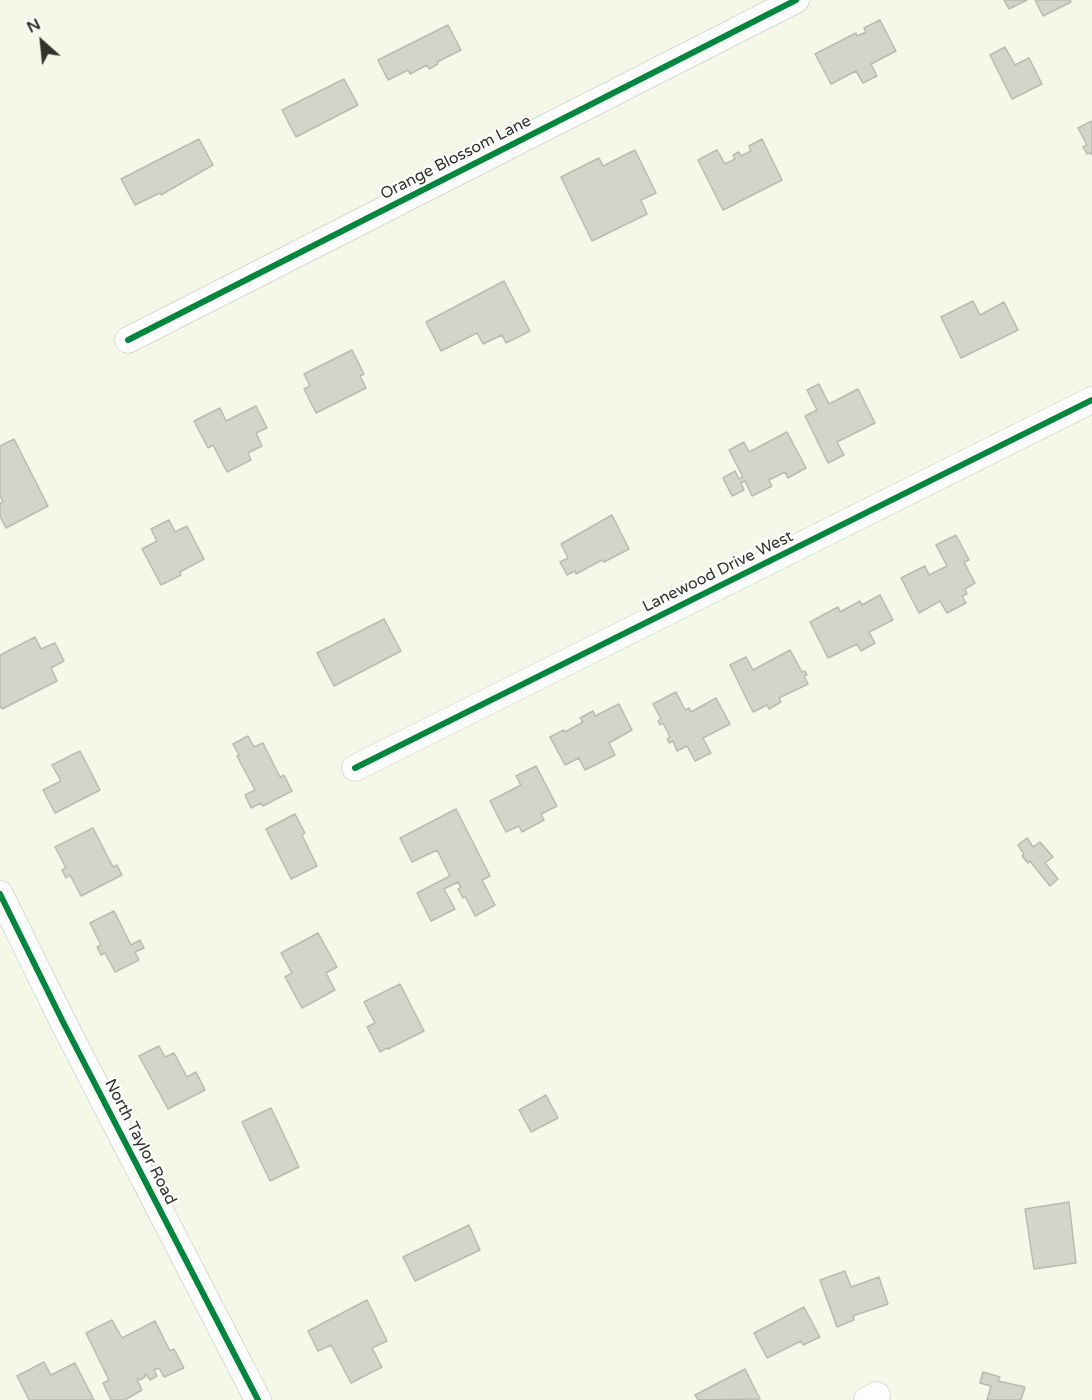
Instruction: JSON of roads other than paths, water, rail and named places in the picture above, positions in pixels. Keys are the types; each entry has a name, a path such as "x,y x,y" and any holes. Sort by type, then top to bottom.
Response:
{"street":[{"name":"Orange Blossom Lane","path":"128,340 796,0"},
{"name":"Lanewood Drive West","path":"355,768 1092,400"},
{"name":"North Taylor Road","path":"0,894 252,1398"}]}
